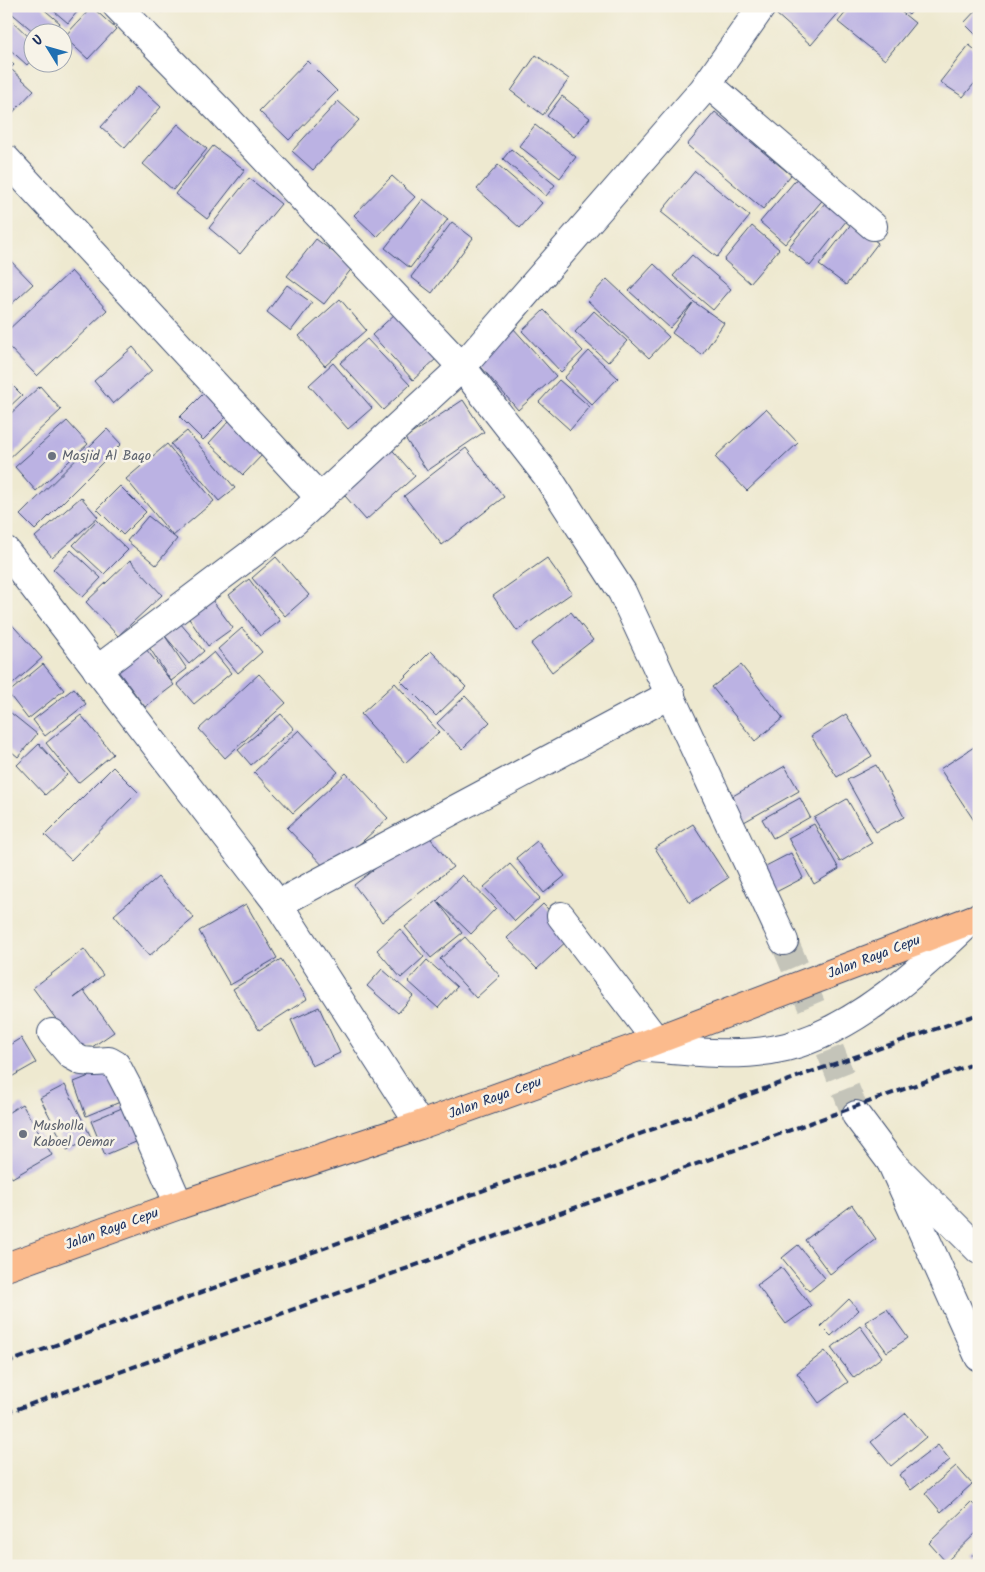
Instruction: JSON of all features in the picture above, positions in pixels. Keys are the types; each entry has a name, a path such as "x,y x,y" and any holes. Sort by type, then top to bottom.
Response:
{"highway":[{"name":"Jalan Raya Cepu","path":"6,1267 179,1205 420,1125 647,1043 975,918"}],"street":[{"path":"118,6 228,119 462,367 547,476 622,592 671,694 784,942"},
{"path":"97,670 295,521 462,367 708,84 762,6"},
{"path":"708,84 873,226"},
{"path":"6,159 320,498"},
{"path":"6,551 278,904 420,1125"},
{"path":"278,904 671,694"},
{"path":"561,916 647,1043 705,1053 745,1053 785,1047 823,1033 846,1021 892,989 932,958 975,918"},
{"path":"52,1032 71,1055 82,1061 108,1061 116,1065 128,1088 179,1205"},
{"path":"856,1115 892,1162 979,1250"},
{"path":"892,1162 979,1356"}],"building":[{"path":"13,6 40,6 59,22 22,22 9,11"},
{"path":"48,6 82,6 67,22"},
{"path":"155,6 167,6 162,12"},
{"path":"781,6 837,6 841,10 811,45 775,13"},
{"path":"851,6 894,6 915,23 885,60 838,22"},
{"path":"898,6 916,6 909,15"},
{"path":"92,7 116,29 88,59 72,44 72,28"},
{"path":"979,7 979,38 964,23"},
{"path":"6,15 22,30 22,60 6,46"},
{"path":"969,45 979,53 979,78 963,97 940,82"},
{"path":"536,55 569,79 543,115 511,91"},
{"path":"6,57 14,65 6,72"},
{"path":"307,61 337,91 289,140 259,111"},
{"path":"12,70 34,90 6,120 6,76"},
{"path":"138,86 161,107 125,148 101,127"},
{"path":"562,96 590,118 574,137 547,116"},
{"path":"338,101 359,120 313,170 292,151"},
{"path":"715,112 791,175 763,209 687,145"},
{"path":"178,124 207,149 173,190 143,164"},
{"path":"535,125 576,157 560,178 519,146"},
{"path":"213,146 245,170 207,219 175,194"},
{"path":"511,149 555,185 546,196 503,159"},
{"path":"498,165 542,203 520,228 477,189"},
{"path":"695,171 750,216 717,257 661,212"},
{"path":"800,175 826,196 785,244 760,222"},
{"path":"392,176 415,197 377,237 354,215"},
{"path":"249,178 281,204 240,254 209,228"},
{"path":"830,197 851,215 810,266 788,248"},
{"path":"423,199 448,219 410,268 385,248"},
{"path":"452,222 473,238 432,293 411,277"},
{"path":"852,223 878,243 846,285 819,265"},
{"path":"752,226 779,249 750,283 724,260"},
{"path":"316,239 353,267 324,304 287,276"},
{"path":"692,255 731,289 713,310 673,276"},
{"path":"6,256 33,284 6,309"},
{"path":"654,264 694,302 724,323 702,355 672,333 693,303 670,328 629,291"},
{"path":"71,271 107,310 37,376 6,344 6,332"},
{"path":"607,279 669,337 649,358 587,300"},
{"path":"287,285 312,303 291,331 267,312"},
{"path":"340,299 366,330 325,366 299,336"},
{"path":"544,310 583,351 561,372 522,331"},
{"path":"594,311 627,341 608,362 575,332"},
{"path":"396,313 437,358 413,380 372,335"},
{"path":"513,328 556,376 518,410 476,361"},
{"path":"367,339 410,385 383,410 340,363"},
{"path":"133,347 152,370 113,404 94,381"},
{"path":"589,351 618,378 592,405 564,378"},
{"path":"333,363 372,408 348,429 309,385"},
{"path":"6,379 22,395 6,410"},
{"path":"559,380 590,407 570,430 539,402"},
{"path":"40,386 61,410 6,461 6,418"},
{"path":"209,388 232,411 203,440 180,417"},
{"path":"463,400 484,432 427,471 405,438"},
{"path":"766,409 798,443 747,491 715,457"},
{"name":"Masjid Al Baqo","path":"67,421 88,444 36,491 15,467"},
{"path":"229,421 264,453 243,475 209,443"},
{"path":"107,429 121,444 35,530 20,515"},
{"path":"187,431 235,488 219,501 171,444"},
{"path":"167,444 214,501 173,536 126,479"},
{"path":"388,445 415,476 366,520 339,489"},
{"path":"466,448 504,497 442,545 404,496"},
{"path":"120,486 146,512 123,535 97,509"},
{"path":"81,497 98,517 52,557 35,537"},
{"path":"148,516 177,539 156,565 127,541"},
{"path":"97,520 128,550 104,574 73,545"},
{"path":"71,550 101,578 83,597 53,569"},
{"path":"276,557 309,595 285,616 252,578"},
{"path":"547,558 572,593 517,631 493,596"},
{"path":"130,560 162,595 118,636 86,602"},
{"path":"249,579 280,621 260,636 229,595"},
{"path":"209,596 233,628 208,646 185,613"},
{"path":"571,612 593,640 552,672 531,644"},
{"path":"6,618 42,658 6,690"},
{"path":"180,623 204,651 189,664 165,636"},
{"path":"242,628 262,652 238,673 218,649"},
{"path":"165,636 187,669 171,681 149,647"},
{"path":"146,649 174,685 145,707 118,671"},
{"path":"431,651 466,687 436,716 401,681"},
{"path":"214,652 231,673 194,704 177,684"},
{"path":"43,664 64,690 28,719 8,693"},
{"path":"741,665 783,718 755,741 712,687"},
{"path":"259,674 286,703 225,758 199,729"},
{"path":"395,683 439,732 405,763 361,714"},
{"path":"74,688 86,704 45,736 33,720"},
{"path":"465,696 490,722 462,749 437,723"},
{"path":"6,709 37,734 18,757 6,747"},
{"path":"281,714 294,729 251,765 238,750"},
{"path":"846,714 872,756 837,777 811,736"},
{"path":"81,715 113,754 78,783 46,743"},
{"path":"299,730 338,772 293,813 254,772"},
{"path":"39,744 67,775 45,795 17,765"},
{"path":"974,747 979,755 979,828 940,769"},
{"path":"876,765 904,817 876,832 847,780"},
{"path":"785,766 799,791 744,822 731,797"},
{"path":"113,767 138,792 71,860 45,835"},
{"path":"346,773 388,818 329,872 287,828"},
{"path":"800,798 810,817 773,838 762,819"},
{"path":"847,799 872,843 840,862 814,818"},
{"path":"693,824 728,878 690,903 655,848"},
{"path":"814,824 839,869 814,884 788,838"},
{"path":"424,830 453,867 382,922 354,885"},
{"path":"537,841 565,876 544,893 516,858"},
{"path":"791,853 803,878 774,893 762,868"},
{"path":"510,864 540,898 515,921 484,887"},
{"path":"462,875 496,908 471,934 437,901"},
{"path":"158,877 194,918 149,956 114,915"},
{"path":"437,901 462,933 431,958 405,927"},
{"path":"246,904 277,958 230,985 199,931"},
{"path":"543,904 573,935 537,969 507,938"},
{"path":"400,929 424,957 401,978 377,950"},
{"path":"465,937 500,976 476,998 440,959"},
{"path":"84,949 103,975 74,998 84,991 114,1032 82,1054 33,988"},
{"path":"281,959 307,999 259,1030 233,989"},
{"path":"427,960 457,987 438,1008 408,981"},
{"path":"382,969 413,996 398,1013 367,986"},
{"path":"319,1007 340,1053 312,1066 291,1020"},
{"path":"21,1038 36,1063 6,1080 6,1047"},
{"path":"112,1067 125,1100 86,1116 74,1082"},
{"path":"65,1085 91,1137 67,1150 40,1098"},
{"name":"Musholla Kaboel Oemar","path":"22,1104 52,1155 12,1178 6,1169 6,1114"},
{"path":"129,1105 143,1139 105,1155 91,1121"},
{"path":"852,1205 876,1239 830,1274 805,1240"},
{"path":"798,1245 825,1278 809,1291 782,1258"},
{"path":"781,1267 811,1306 786,1324 757,1285"},
{"path":"849,1299 859,1310 831,1336 821,1326"},
{"path":"887,1309 908,1338 887,1352 865,1322"},
{"path":"860,1326 882,1357 854,1378 831,1348"},
{"path":"825,1351 848,1382 819,1403 797,1373"},
{"path":"906,1413 926,1437 891,1466 871,1442"},
{"path":"938,1445 950,1460 911,1490 899,1475"},
{"path":"956,1466 972,1484 941,1512 925,1493"},
{"path":"971,1502 979,1510 979,1530 946,1562 929,1543"},
{"path":"979,1549 979,1562 972,1555"}],"tunnel":[{"path":"784,941 815,1014"},
{"path":"830,1050 856,1115"}],"railway":[{"path":"6,1363 811,1072 979,1014"},
{"path":"6,1413 979,1062"}],"place":[{"name":"Masjid Al Baqo","path":"52,456"},
{"name":"Musholla Kaboel Oemar","path":"23,1134"}]}
